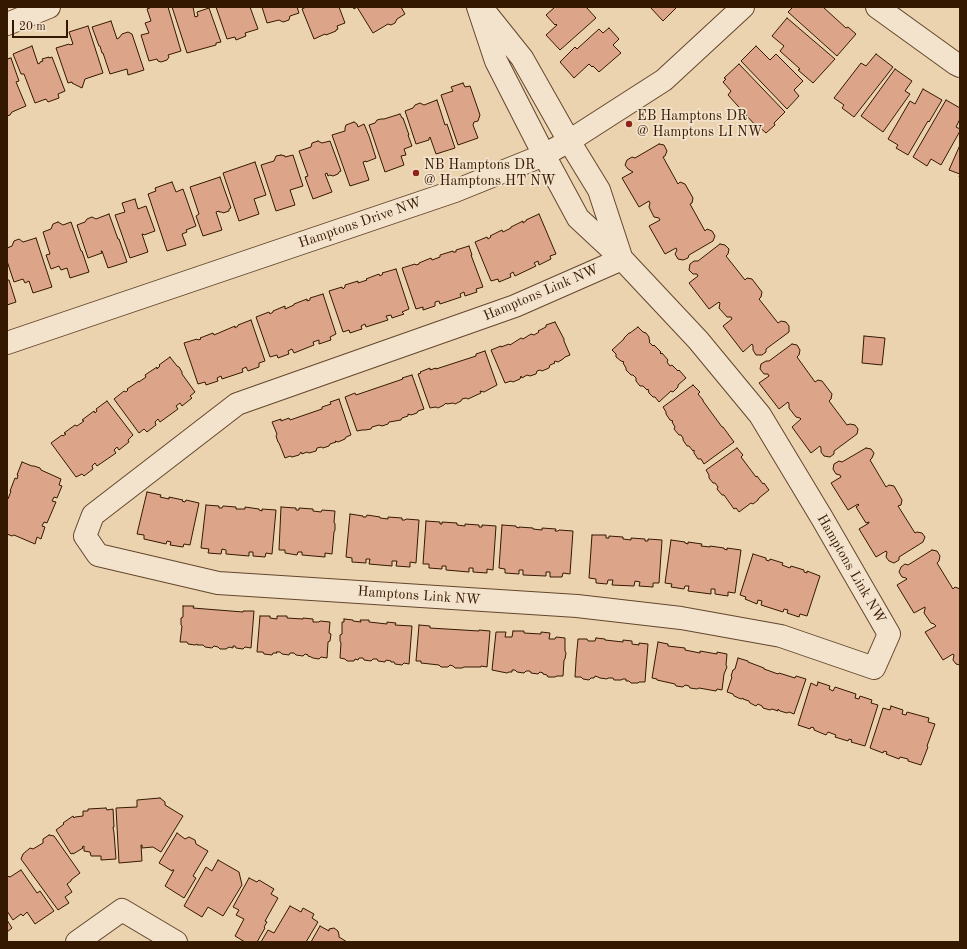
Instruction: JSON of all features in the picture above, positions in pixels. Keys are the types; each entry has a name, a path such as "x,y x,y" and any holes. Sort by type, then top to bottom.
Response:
{"street":[{"path":"7,24 49,7"},
{"name":"Hamptons Link NW","path":"478,7 496,61 578,218 622,259 698,340 760,415 822,518 889,634 874,668 781,636 681,618 577,606 218,583 98,555 85,536 93,515 237,404 515,306 622,259"},
{"name":"Hamptons Link NW","path":"481,7 522,58 569,141 599,190 622,259"},
{"name":"Hamptons Drive NW","path":"7,343 455,191 544,155 569,141 664,80 743,7"},
{"path":"877,7 960,66"},
{"path":"77,942 122,910 176,942"}],"building":[{"path":"152,7 168,7 181,51 168,55 169,57 167,60 161,62 157,59 149,61 141,35 149,33 145,23 151,21 147,9"},
{"path":"172,7 193,7 195,17 198,16 197,12 209,8 221,42 216,43 216,45 187,53"},
{"path":"216,7 250,7 258,29 245,33 246,36 236,40 235,37 227,39"},
{"path":"262,7 297,7 299,13 290,16 289,20 283,22 279,20 267,23"},
{"path":"306,7 339,7 345,23 337,26 338,29 336,31 314,39 302,9"},
{"path":"357,7 401,7 405,14 397,19 395,23 391,25 388,24 373,33"},
{"path":"555,7 586,7 596,18 560,50 546,35 557,25 555,25 546,15"},
{"path":"650,7 677,7 663,21"},
{"path":"793,7 823,7 846,28 848,27 856,34 837,56 788,12"},
{"path":"787,18 835,59 813,83 780,51 784,46 772,36"},
{"path":"111,21 117,39 122,34 128,32 132,34 144,70 128,75 127,69 110,74 92,27"},
{"path":"88,26 103,73 85,79 82,88 72,82 68,83 56,48 73,44 69,32"},
{"path":"609,28 619,39 613,45 621,53 599,72 589,64 574,78 560,62 575,47 577,49 599,29 603,33"},
{"path":"32,46 38,64 43,61 42,59 52,57 65,91 58,94 59,98 48,102 46,99 35,103 24,74 21,74 13,54"},
{"path":"756,46 770,60 776,54 803,81 794,90 799,96 787,109 741,61"},
{"path":"876,54 893,67 854,117 842,108 844,105 834,98 861,63 866,66"},
{"path":"11,58 19,81 16,82 26,106 12,112 7,116 7,59"},
{"path":"739,64 785,112 774,123 775,125 766,133 757,125 756,126 728,95 731,91 723,82 726,79 724,78"},
{"path":"895,69 912,81 905,91 910,94 883,132 861,116"},
{"path":"463,83 465,87 470,86 480,115 478,121 474,122 473,125 478,138 458,145 441,95 453,91 451,87"},
{"path":"923,89 942,100 908,155 896,148 898,145 888,139 910,101 915,104"},
{"path":"437,100 445,125 447,124 455,148 436,154 430,137 429,140 416,144 405,111 420,103 424,105"},
{"path":"946,100 960,108 960,119 956,127 960,129 960,131 941,165 931,159 927,166 913,157"},
{"path":"400,114 403,118 412,146 404,149 406,155 401,156 404,165 385,172 369,125 375,123 377,120"},
{"path":"354,122 358,127 364,124 376,158 363,162 369,180 350,186 332,135 345,131 346,125"},
{"path":"318,141 322,143 330,141 341,171 333,176 328,176 327,173 325,174 332,192 313,199 305,177 308,176 299,151 311,147 312,143"},
{"path":"659,144 664,145 667,151 663,157 678,184 680,182 685,184 693,198 692,203 690,204 705,231 707,229 712,231 715,236 713,241 683,260 678,259 675,254 677,250 676,248 665,254 649,226 660,220 659,218 654,217 649,207 649,201 639,207 622,178 633,172 625,165 627,160 632,157 635,158"},
{"path":"960,145 960,174 949,170"},
{"path":"281,155 285,157 293,155 303,186 290,190 295,205 276,211 261,165 274,161 276,156"},
{"path":"255,162 266,195 254,199 259,214 239,221 223,173"},
{"path":"220,177 231,208 229,211 223,213 219,211 216,212 222,230 203,236 196,216 199,214 190,187"},
{"path":"172,182 176,192 183,189 196,226 186,230 187,232 182,234 186,245 167,251 148,194 156,191 155,188"},
{"path":"135,199 138,209 146,206 155,231 144,235 142,234 148,252 130,258 115,215 125,212 122,203"},
{"path":"109,214 127,262 108,268 102,251 102,253 88,258 77,225 92,217 96,219"},
{"path":"539,214 556,254 550,256 551,259 539,265 538,261 534,263 536,266 515,276 513,272 510,274 511,277 499,282 498,279 491,281 475,242 487,237 488,239 491,237 490,236 502,230 503,232"},
{"path":"58,222 63,225 71,222 89,272 70,278 67,268 61,270 59,266 51,269 46,255 50,254 43,232 51,229 53,224"},
{"path":"36,238 52,287 33,293 29,281 25,283 23,279 14,282 7,261 7,248 12,246 14,241 19,239 23,242"},
{"path":"720,244 725,245 729,249 726,256 745,280 747,278 752,279 762,292 759,299 778,323 781,321 786,322 789,326 789,332 766,349 766,352 762,355 756,355 752,344 743,352 723,326 732,319 731,317 727,317 719,308 719,302 709,309 689,283 698,276 689,270 690,264 694,261 698,261"},
{"path":"469,246 483,287 476,289 477,292 465,296 464,292 460,294 461,297 440,304 439,301 435,302 435,306 423,310 423,307 416,309 402,268 419,264 431,258 432,260 440,257 440,255 453,251 456,252 456,250"},
{"path":"396,269 409,309 402,312 404,314 392,318 391,315 386,316 388,320 366,327 365,324 361,326 362,329 350,333 349,330 343,332 329,291 342,287 343,289 345,285 358,281 358,283"},
{"path":"7,280 9,280 16,302 7,305"},
{"path":"323,294 336,334 330,337 331,340 319,344 319,340 313,342 314,345 294,353 292,349 288,351 289,354 278,358 277,355 270,357 256,317 269,312 270,314 273,311 285,306 285,309 294,304 307,299 307,301 310,300 310,298"},
{"path":"251,320 265,361 259,363 259,367 248,371 246,367 242,369 243,372 222,379 221,376 217,378 218,381 206,385 205,382 198,384 184,343 201,339 200,338 213,333 214,335 235,326 235,328 238,325"},
{"path":"555,322 570,355 558,362 555,361 555,363 550,365 549,368 542,371 537,371 536,374 530,376 527,375 522,378 521,376 520,379 505,383 491,350 501,346 510,345 531,334 534,335 546,327 546,325"},
{"path":"638,327 646,333 649,337 649,342 661,352 661,354 662,353 668,360 667,362 670,366 672,365 678,371 679,370 686,378 673,392 671,391 659,402 649,393 648,389 647,390 643,386 640,386 636,381 636,378 626,370 623,363 624,362 616,357 616,354 612,350 629,333"},
{"path":"864,336 885,338 882,365 862,363"},
{"path":"792,344 797,345 800,350 797,357 815,382 818,380 822,381 832,394 829,401 847,425 855,425 858,429 857,434 834,451 834,454 830,457 824,456 821,452 820,446 811,453 792,427 801,419 796,417 789,408 788,402 779,409 759,383 769,376 768,374 764,374 760,369 761,364 769,361"},
{"path":"485,351 497,385 484,392 480,391 481,393 468,399 462,399 455,404 446,403 438,408 430,408 418,374 430,368 430,370 436,369 476,356 476,354"},
{"path":"170,357 179,367 182,374 195,392 190,396 192,398 182,406 180,403 176,406 178,409 160,422 158,419 155,422 156,425 147,432 144,429 139,433 114,399 124,391 126,392 128,390 127,389 146,377 145,375 157,367 157,369 160,366 159,365"},
{"path":"412,375 424,409 411,415 408,414 408,416 402,418 401,420 389,422 388,424 382,426 379,425 372,427 371,429 357,431 345,397 355,393 356,395"},
{"path":"693,385 700,392 698,394 734,442 704,464 701,459 698,459 694,453 694,450 693,451 689,446 687,446 681,435 679,435 674,429 675,427 672,422 673,421 670,420 663,407"},
{"path":"339,399 351,435 338,442 335,441 336,442 330,444 329,446 317,448 316,451 302,454 301,452 299,455 285,458 272,422 289,418 290,420 322,409 322,407 331,404 330,402"},
{"path":"107,401 133,435 128,440 129,442 119,450 117,447 114,450 116,453 97,466 95,463 92,466 93,469 84,476 82,474 76,477 51,443 62,435 63,436 66,434 64,433 75,425 77,426 84,421 82,420 94,411 95,413 97,411 96,409"},
{"path":"737,448 743,455 741,457 756,477 757,476 763,484 764,483 769,490 753,504 751,503 739,512 736,508 734,509 724,495 722,495 717,489 718,487 709,478 706,470"},
{"path":"866,448 871,449 874,453 870,460 886,487 889,485 894,486 902,500 901,505 898,506 915,533 922,533 925,537 923,542 899,557 899,560 894,563 889,561 886,557 886,551 876,557 859,529 869,522 866,523 856,507 859,505 858,504 848,510 831,483 841,477 840,475 836,474 833,469 834,464 839,461 842,462"},
{"path":"22,462 40,468 41,470 61,479 59,485 62,486 57,498 54,497 52,501 56,502 47,523 44,522 42,526 45,527 41,539 37,537 35,544 14,535 12,536 7,534 7,499 15,478 17,479"},
{"path":"147,492 161,495 160,497 169,499 169,497 183,500 182,501 185,502 186,500 199,503 190,545 184,544 183,547 170,545 171,542 167,541 166,544 144,539 144,535 137,534"},
{"path":"206,505 219,506 219,508 222,508 223,506 236,507 236,509 245,509 245,507 259,509 262,511 262,509 276,510 272,554 266,553 265,557 253,556 253,552 249,552 249,556 226,554 226,550 222,549 221,554 208,553 209,549 201,548"},
{"path":"281,507 296,508 296,510 299,510 299,508 313,509 313,511 321,512 322,510 335,511 335,530 332,554 325,553 325,557 302,555 302,552 298,552 297,555 285,553 285,550 279,550"},
{"path":"350,514 363,517 366,517 367,515 388,519 388,517 402,518 402,520 419,520 416,563 410,562 410,567 396,566 397,561 392,561 392,566 369,564 370,559 366,559 366,563 352,562 352,558 346,557"},
{"path":"426,521 440,522 440,524 442,524 442,522 457,523 457,525 465,526 465,524 479,525 479,527 482,527 482,525 496,526 493,570 487,569 487,573 473,572 473,568 469,568 469,572 446,570 446,566 442,566 442,569 429,568 429,564 423,564"},
{"path":"502,525 542,530 542,528 556,529 555,531 573,531 570,574 563,573 562,577 550,577 550,572 546,572 546,576 523,575 523,570 519,570 519,574 505,573 505,569 499,568"},
{"path":"592,535 606,535 606,538 609,538 609,536 623,537 623,539 631,540 631,538 645,539 645,541 648,541 648,539 662,540 659,583 653,583 653,587 639,586 640,582 635,581 634,586 612,585 613,580 608,580 607,584 596,583 596,579 589,578"},
{"path":"671,540 685,542 688,544 688,542 702,544 701,546 724,548 727,550 727,548 741,550 735,593 728,592 728,596 715,594 715,589 711,589 711,594 688,591 689,586 685,586 684,589 671,587 672,584 665,583"},
{"path":"932,550 937,551 940,556 937,563 953,589 955,587 960,589 960,665 956,664 953,660 953,654 943,660 925,632 936,626 931,623 924,613 925,607 914,613 897,585 907,579 902,577 899,572 901,567 905,564 908,565"},
{"path":"753,554 766,558 766,560 769,561 770,559 783,563 782,565 790,568 791,566 804,570 804,572 807,573 807,571 820,576 807,616 800,614 799,617 787,613 788,610 784,609 783,612 761,605 762,601 758,600 757,604 740,595"},
{"path":"183,606 243,612 254,611 251,648 245,647 243,649 233,646 233,648 229,647 226,649 220,649 214,646 212,648 197,644 188,644 187,642 180,642"},
{"path":"260,616 270,616 270,618 277,619 277,616 287,616 287,618 313,619 313,622 330,622 329,633 331,634 330,641 328,642 327,658 321,657 319,659 305,654 303,656 296,655 294,653 290,653 289,655 276,652 277,653 273,653 272,655 257,652"},
{"path":"344,619 361,622 360,620 369,620 369,622 387,624 387,622 396,623 395,625 412,626 409,664 395,664 391,661 378,661 377,659 373,659 371,661 364,660 363,658 359,658 358,660 355,659 354,661 347,661 340,658 340,635 342,634 342,622 344,622"},
{"path":"419,625 430,626 430,628 490,631 487,667 455,668 450,665 448,667 441,667 439,665 416,661"},
{"path":"513,631 541,634 541,632 550,633 549,639 555,639 556,637 565,638 566,653 563,676 548,677 540,672 538,674 526,671 524,673 512,670 512,672 507,673 492,670 496,632 506,632 505,637 512,637"},
{"path":"596,638 623,642 623,640 632,641 632,644 639,645 639,643 648,644 645,682 631,683 626,681 626,679 614,680 613,678 607,679 595,676 589,680 581,677 575,677 578,639 595,641"},
{"path":"658,642 668,644 668,646 685,648 685,650 700,653 700,651 727,654 727,667 724,674 722,690 717,689 716,691 699,688 697,689 690,688 689,686 685,685 683,687 676,686 675,684 652,678"},
{"path":"738,658 778,674 806,679 794,714 780,711 778,709 778,711 772,709 770,710 763,708 758,704 756,706 743,698 741,699 727,692"},
{"path":"818,682 830,686 829,689 833,691 835,687 856,694 855,698 859,699 860,696 872,700 871,703 878,705 865,746 851,742 852,740 849,739 848,741 835,737 836,735 828,732 826,735 814,730 814,728 811,727 810,729 798,725 811,683 817,686"},
{"path":"891,706 903,710 902,714 906,715 907,712 929,718 928,722 935,724 921,765 908,761 908,759 900,757 899,759 886,754 887,752 884,751 883,753 870,748 883,708 890,710"},
{"path":"160,798 165,802 165,805 183,816 161,852 153,847 142,848 141,845 142,861 119,863 116,808 137,807 137,800"},
{"path":"106,808 107,810 113,809 116,859 101,860 101,856 91,856 90,852 84,851 84,846 71,854 56,830 73,816 74,818 83,816 83,811 88,811 88,809"},
{"path":"177,833 185,839 189,837 195,840 196,844 208,851 193,876 196,878 184,898 165,886 174,870 172,871 159,863"},
{"path":"49,835 54,836 80,873 67,884 72,892 65,897 69,903 58,910 21,859 23,854 30,848 33,849 43,843 43,839"},
{"path":"218,860 239,872 242,885 223,916 208,907 202,917 184,906 206,867 212,871"},
{"path":"21,870 37,893 40,891 54,911 35,924 27,912 23,916 21,914 13,920 7,911 7,876 10,877"},
{"path":"249,878 257,882 259,880 274,889 271,894 278,898 265,921 267,922 264,927 265,928 257,942 245,942 235,936 244,919 236,915 239,910 233,907"},
{"path":"290,906 301,912 303,908 314,914 312,918 318,922 306,942 261,942 268,930 274,933"},
{"path":"7,920 12,928 7,932"},
{"path":"320,926 329,931 329,929 334,928 338,931 339,937 347,942 311,942"}],"place":[{"name":"EB Hamptons DR @ Hamptons LI NW","path":"629,124"},
{"name":"NB Hamptons DR @ Hamptons HT NW","path":"416,173"}]}
